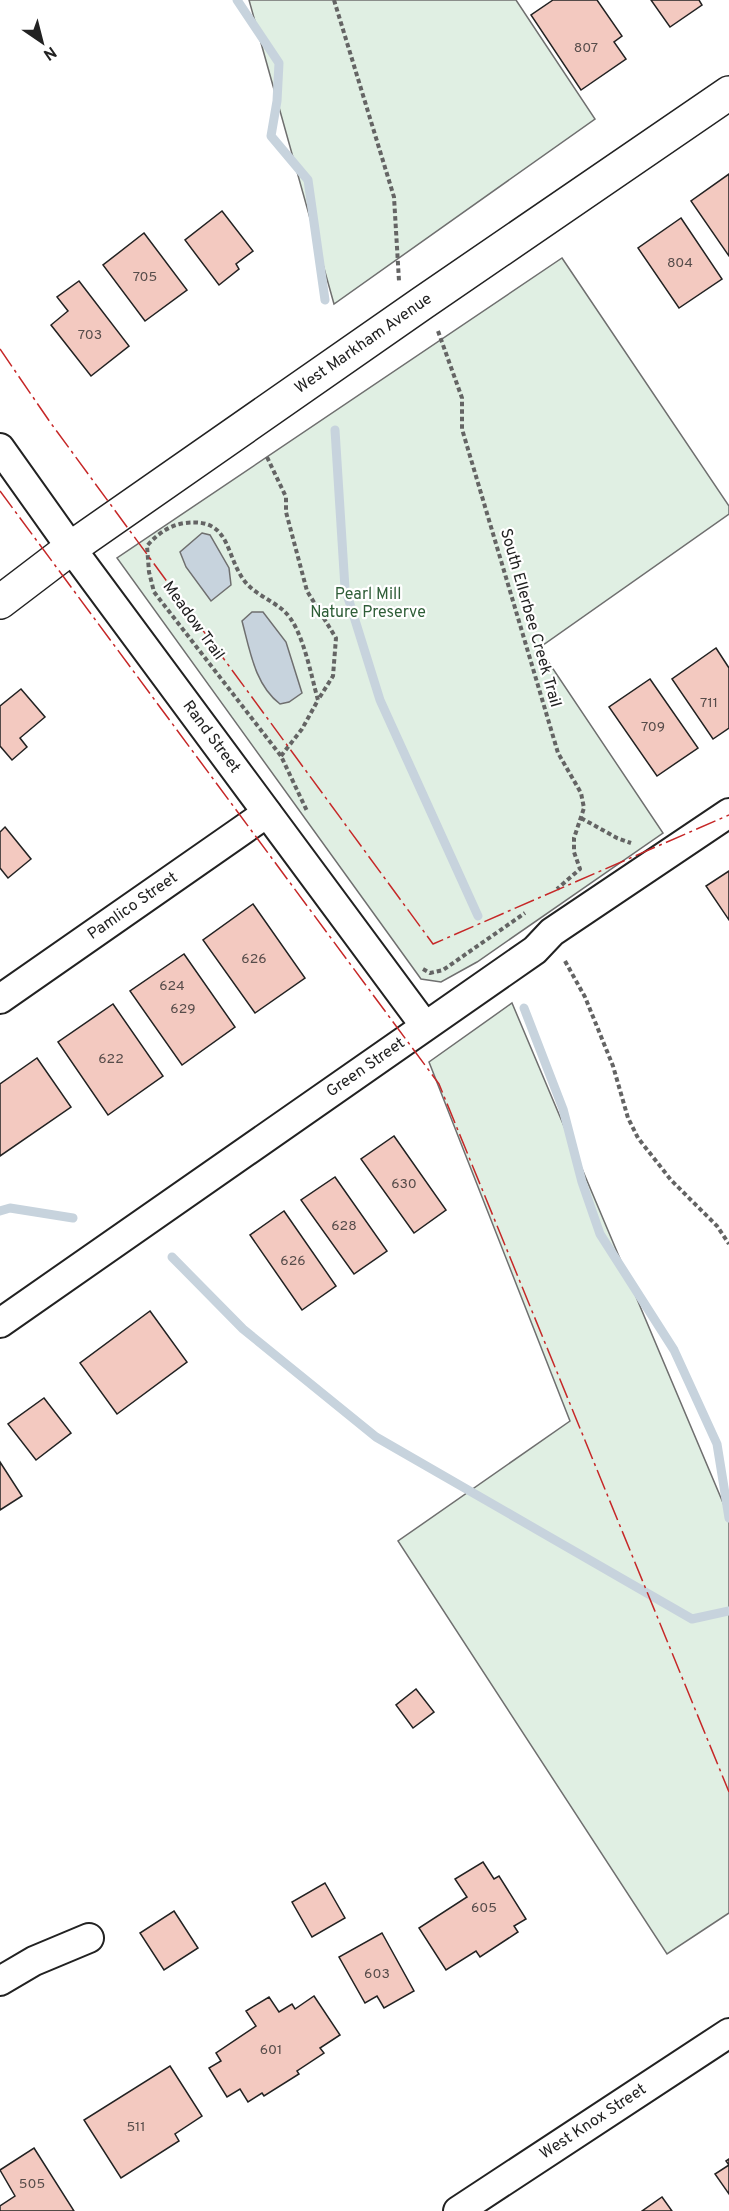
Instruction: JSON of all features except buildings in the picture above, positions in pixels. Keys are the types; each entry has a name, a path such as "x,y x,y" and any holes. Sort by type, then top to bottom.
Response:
{"street":[{"name":"West Markham Avenue","path":"0,602 71,548 729,93"},
{"name":"Rand Street","path":"0,448 71,548 425,1026"},
{"name":"Pamlico Street","path":"0,999 267,813"},
{"name":"Green Street","path":"0,1323 535,950 552,932 729,813"},
{"path":"0,1981 34,1961 89,1938"},
{"name":"West Knox Street","path":"458,2211 729,2034"}],"path":[{"path":"334,0 394,196 399,280"},
{"name":"South Ellerbee Creek Trail","path":"433,325 438,332 462,398 462,429 531,668 558,753 581,793 584,808 574,838 574,852 580,869 556,890"},
{"path":"267,457 286,497 286,512 307,591 336,638 333,676 302,729 280,756"},
{"name":"Meadow Trail","path":"307,812 280,756 154,592 149,572 147,546 157,534 180,524 200,521 213,526 229,546 247,584 286,612 301,640 318,700"},
{"path":"581,818 617,838 634,844"},
{"path":"418,967 430,973 443,970 529,910"},
{"path":"563,957 585,997 612,1066 628,1118 638,1138 671,1180 717,1226 729,1244"}],"green space":[{"path":"249,0 516,0 595,119 334,304"},
{"name":"Pearl Mill Nature Preserve","path":"562,258 729,506 729,514 539,648 663,833 477,962 441,982 421,979 117,558"},
{"path":"512,1003 729,1517 729,1913 667,1954 398,1541 570,1421 429,1062"}],"shaded area":[{"path":"202,533 210,535 229,568 231,585 211,601 186,567 180,552"},
{"path":"252,612 263,612 286,642 302,693 289,702 280,704 259,677 242,621"}],"waterway":[{"path":"237,0 279,63 277,101 271,136 308,180 325,300"},
{"path":"335,430 345,588 380,700 478,916"},
{"path":"524,1008 563,1109 582,1182 600,1234 674,1350 717,1444 729,1518"},
{"path":"0,1211 10,1208 73,1218"},
{"path":"172,1257 243,1329 376,1437 692,1619 729,1611"}],"power":[{"path":"0,349 50,422 433,944 729,815"},
{"path":"0,491 439,1084 729,1792"}]}
